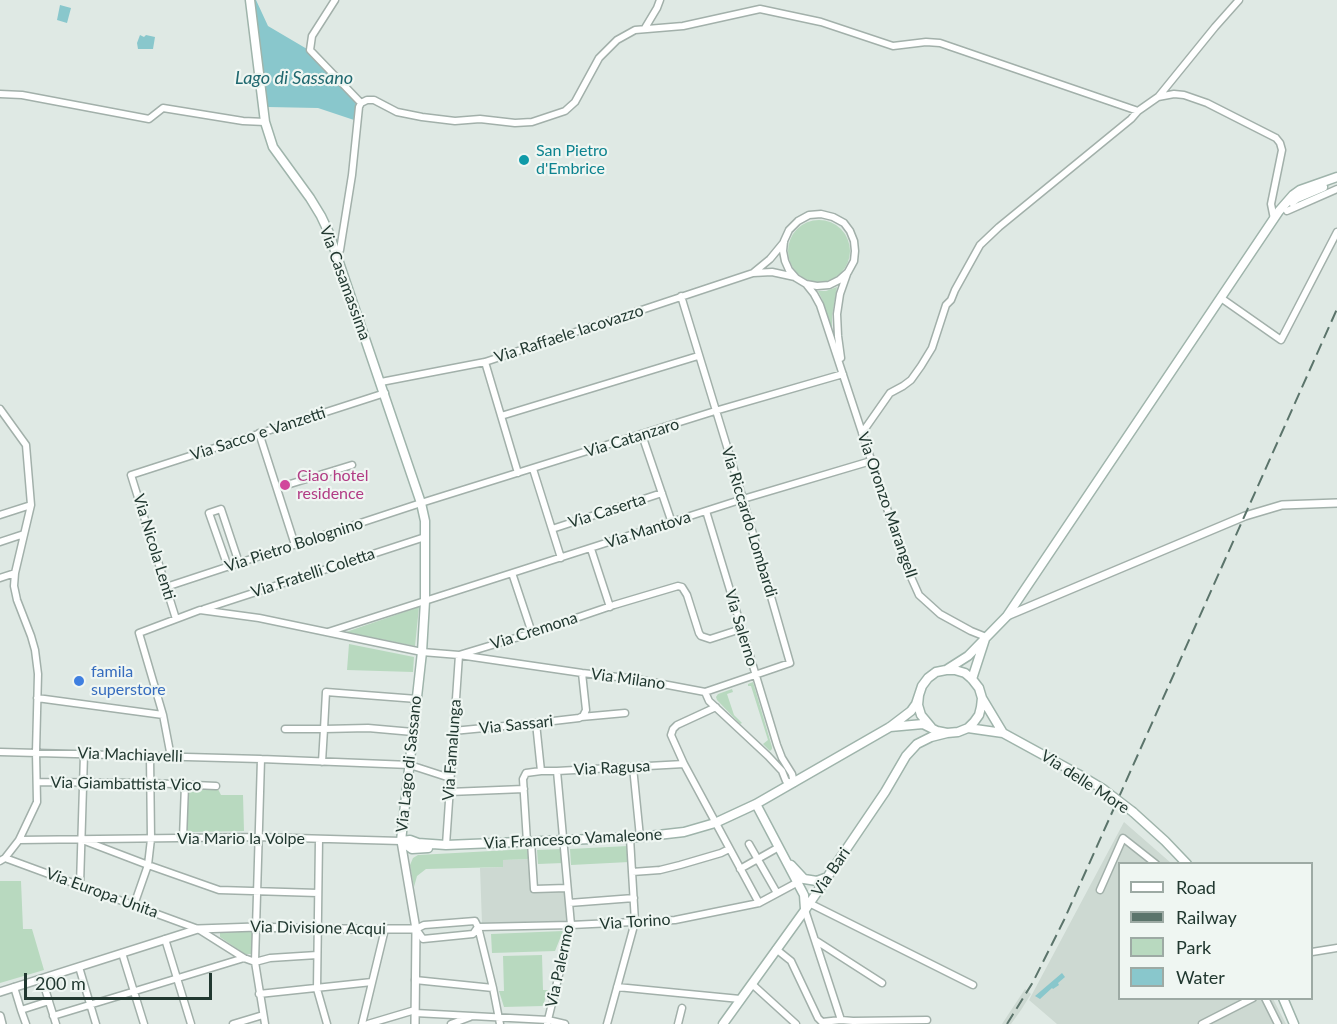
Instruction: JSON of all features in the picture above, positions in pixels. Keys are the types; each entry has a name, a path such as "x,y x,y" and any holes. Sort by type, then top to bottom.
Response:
{"main road":[{"name":"Via Casamassima","path":"250,0 265,122 273,147 321,216 329,233 421,503"},
{"path":"946,670 968,656 1007,616 1274,219 1297,198 1337,178"},
{"name":"Via Lago di Sassano","path":"400,841 422,652 425,601 425,521 421,503"},
{"path":"972,679 986,637"},
{"path":"931,728 921,715 918,705 922,686 936,672 955,670 964,673 979,688 982,698 1003,733"},
{"name":"Via Francesco Vamaleone","path":"446,844 635,837 684,832 715,823 756,804 890,727 911,711 919,695"},
{"path":"890,727 923,724 937,731 958,732 968,728 979,715 982,698"},
{"path":"968,728 1003,733"},
{"name":"Via Bari","path":"725,1023 885,792 906,756 916,744 947,733"},
{"name":"Via delle More","path":"1003,733 1103,789 1133,812 1185,862"},
{"path":"756,804 801,884 808,902"},
{"path":"400,841 446,844"},
{"path":"400,841 412,849 442,847 446,844"},
{"path":"801,884 826,878"},
{"path":"1283,1000 1294,1024"}],"street":[{"path":"335,0 312,36 310,50 362,103"},
{"path":"648,28 660,0"},
{"path":"862,433 890,393 911,380 921,366 935,342 946,305 951,300 980,245 999,226 1158,97 1239,0"},
{"path":"336,256 340,250 352,175 359,107 362,103 374,100 397,112 455,121 480,119 515,123 532,122 565,111 574,102 599,58 617,40 635,30 683,26 760,9 821,22 893,46 926,42 940,43 1138,111"},
{"path":"0,94 22,95 149,119 163,108 243,121 265,122"},
{"path":"1158,97 1184,95 1208,103 1276,138 1282,150 1271,204 1274,219"},
{"path":"1283,211 1337,189"},
{"path":"753,273 770,259 784,241 789,230 798,221 809,215 821,214 843,223 854,240 855,251 854,261 840,294 837,314 837,336 843,374"},
{"path":"1221,298 1281,340 1337,232"},
{"path":"784,241 785,261 796,278"},
{"path":"753,273 772,272 796,278 806,284 820,305 843,374"},
{"path":"806,284 829,285 848,272"},
{"name":"Via Raffaele Iacovazzo","path":"381,382 485,362 753,273"},
{"name":"Via Riccardo Lombardi","path":"681,296 790,663 705,692"},
{"path":"501,416 698,356"},
{"path":"485,362 518,473"},
{"name":"Via Oronzo Marangell","path":"843,374 906,566 919,594 940,614 986,637"},
{"name":"Via Catanzaro","path":"421,503 715,411 843,374"},
{"name":"Via Sacco e Vanzetti","path":"131,475 385,393"},
{"path":"0,409 26,445 31,505 14,586 17,600 32,636 38,674 37,802 20,840 3,859"},
{"path":"259,433 295,544"},
{"path":"642,435 672,523"},
{"name":"Via Mantova","path":"325,633 706,511 871,461"},
{"path":"277,488 352,465"},
{"path":"533,468 561,558"},
{"name":"Via Nicola Lenti","path":"131,475 176,619"},
{"name":"Via Caserta","path":"552,529 662,493"},
{"name":"Via Pietro Bolognino","path":"166,587 421,503"},
{"path":"1007,616 1245,516 1282,505 1337,503"},
{"path":"0,515 31,505"},
{"path":"228,567 209,513 221,509 239,563"},
{"name":"Via Salerno","path":"706,511 777,744 794,783"},
{"path":"0,542 24,534"},
{"name":"Via Fratelli Coletta","path":"163,715 139,633 200,610 425,537"},
{"path":"591,549 610,607"},
{"path":"0,578 15,573"},
{"path":"512,573 532,633"},
{"name":"Via Cremona","path":"459,655 678,586 682,587 687,595 701,636 710,639 741,628"},
{"name":"Via Milano","path":"200,610 259,618 422,652 636,679 705,692"},
{"name":"Via Famalunga","path":"446,844 459,655"},
{"path":"579,718 586,710 582,673"},
{"path":"322,762 326,692 417,699"},
{"path":"705,692 709,700 782,771 786,782 794,783"},
{"path":"37,698 163,715 171,757"},
{"path":"716,707 677,725 671,735 684,764 759,903"},
{"name":"Via Sassari","path":"453,731 625,713"},
{"path":"536,723 541,771 526,773 524,779 534,889 567,888"},
{"path":"285,729 368,728 413,732"},
{"path":"768,756 776,750 777,744"},
{"name":"Via Machiavelli","path":"0,752 410,765 450,778"},
{"path":"80,885 84,754"},
{"path":"134,905 148,865 151,838 150,756"},
{"path":"261,759 255,962 265,1024"},
{"name":"Via Ragusa","path":"541,771 684,764"},
{"path":"607,1024 635,922 633,767"},
{"name":"Via Palermo","path":"548,1022 571,926 557,771"},
{"name":"Via Giambattista Vico","path":"37,782 216,786"},
{"path":"183,838 185,785"},
{"path":"449,792 524,789"},
{"name":"Via Mario la Volpe","path":"20,840 258,837 400,841"},
{"path":"1100,890 1124,838 1154,862"},
{"path":"82,839 219,890 318,893"},
{"path":"319,839 317,989 327,1024"},
{"name":"Via Lago di Sassano","path":"400,841 416,929 415,1024"},
{"path":"749,844 777,893"},
{"path":"740,869 779,847"},
{"path":"404,864 412,849"},
{"path":"633,872 660,870 729,849"},
{"name":"Via Europa Unita","path":"3,859 198,929 243,958 255,962"},
{"name":"Via Torino","path":"478,927 571,926 675,920 759,903 786,888 801,884"},
{"path":"569,903 634,898"},
{"path":"808,902 815,940 840,1022"},
{"path":"808,902 973,984"},
{"path":"478,927 473,934 423,939 416,929 424,925 475,921 478,927 500,1020"},
{"name":"Via Divisione Acqui","path":"0,992 198,929 256,927 416,929"},
{"path":"362,1024 385,929"},
{"path":"165,939 191,1024"},
{"path":"815,940 882,983"},
{"path":"1313,952 1337,948"},
{"path":"776,949 791,962 822,1022 927,1020"},
{"path":"122,953 144,1024"},
{"path":"255,962 270,958 317,955"},
{"path":"53,1016 243,958"},
{"path":"79,967 96,1024"},
{"path":"42,979 56,1024"},
{"path":"415,980 493,988"},
{"path":"259,994 372,982"},
{"path":"752,984 796,1024"},
{"path":"14,987 26,1024"},
{"path":"617,987 740,999"},
{"path":"1202,1024 1251,1000"},
{"path":"1266,1000 1278,1024"},
{"path":"21,1010 49,1001"},
{"path":"678,1024 682,1008"},
{"path":"368,1024 415,1012 565,1024"},
{"path":"233,1024 263,1015"},
{"path":"0,1016 2,1024"},
{"path":"451,1024 473,1016"},
{"path":"481,1016 482,1024"}],"shaded area":[{"path":"1124,822 1170,862 1118,862 1118,1000 1274,1000 1286,1024 1057,1024 1029,1000"},
{"path":"530,859 531,892 565,892 566,921 482,923 480,868 503,867 503,860"},
{"path":"1025,989 1031,994 1021,1010 1011,1024 1002,1024"}],"green space":[{"path":"813,220 825,220 841,229 848,239 850,251 848,263 841,273 825,282 813,282 802,277 793,268 788,257 788,245 793,234 802,225"},
{"path":"837,287 832,316 832,330 818,291"},
{"path":"419,607 415,646 346,632"},
{"path":"349,644 414,657 413,672 347,670"},
{"path":"753,682 772,747 770,751 763,744 768,740 751,686 748,686"},
{"path":"732,689 733,692 727,694 734,715 742,723 740,724 716,697"},
{"path":"188,788 218,789 221,795 243,795 244,831 186,832"},
{"path":"628,846 629,862 571,865 570,849"},
{"path":"529,849 530,859 503,860 503,867 426,869 417,876 414,887 410,865 413,858 418,855"},
{"path":"562,849 563,863 538,864 537,850"},
{"path":"0,881 21,881 23,929 32,929 44,970 0,983"},
{"path":"254,931 253,954 245,954 220,937 220,932"},
{"path":"563,931 555,951 492,953 491,934"},
{"path":"542,955 543,990 548,990 543,1006 504,1007 499,991 504,991 503,956"}],"water":[{"name":"Lago di Sassano","path":"254,0 268,26 307,49 354,98 356,103 354,120 318,108 268,107"},
{"path":"60,5 71,8 67,23 57,20"},
{"path":"140,35 155,37 153,49 138,49 137,43"},
{"path":"1062,973 1065,977 1058,983 1059,985 1040,999 1035,996"}],"railway":[{"path":"1007,1024 1033,982 1064,920 1337,309"}],"place":[{"name":"San Pietro d'Embrice","path":"524,160"},
{"name":"Ciao hotel residence","path":"285,485"},
{"name":"famila superstore","path":"79,681"}]}
